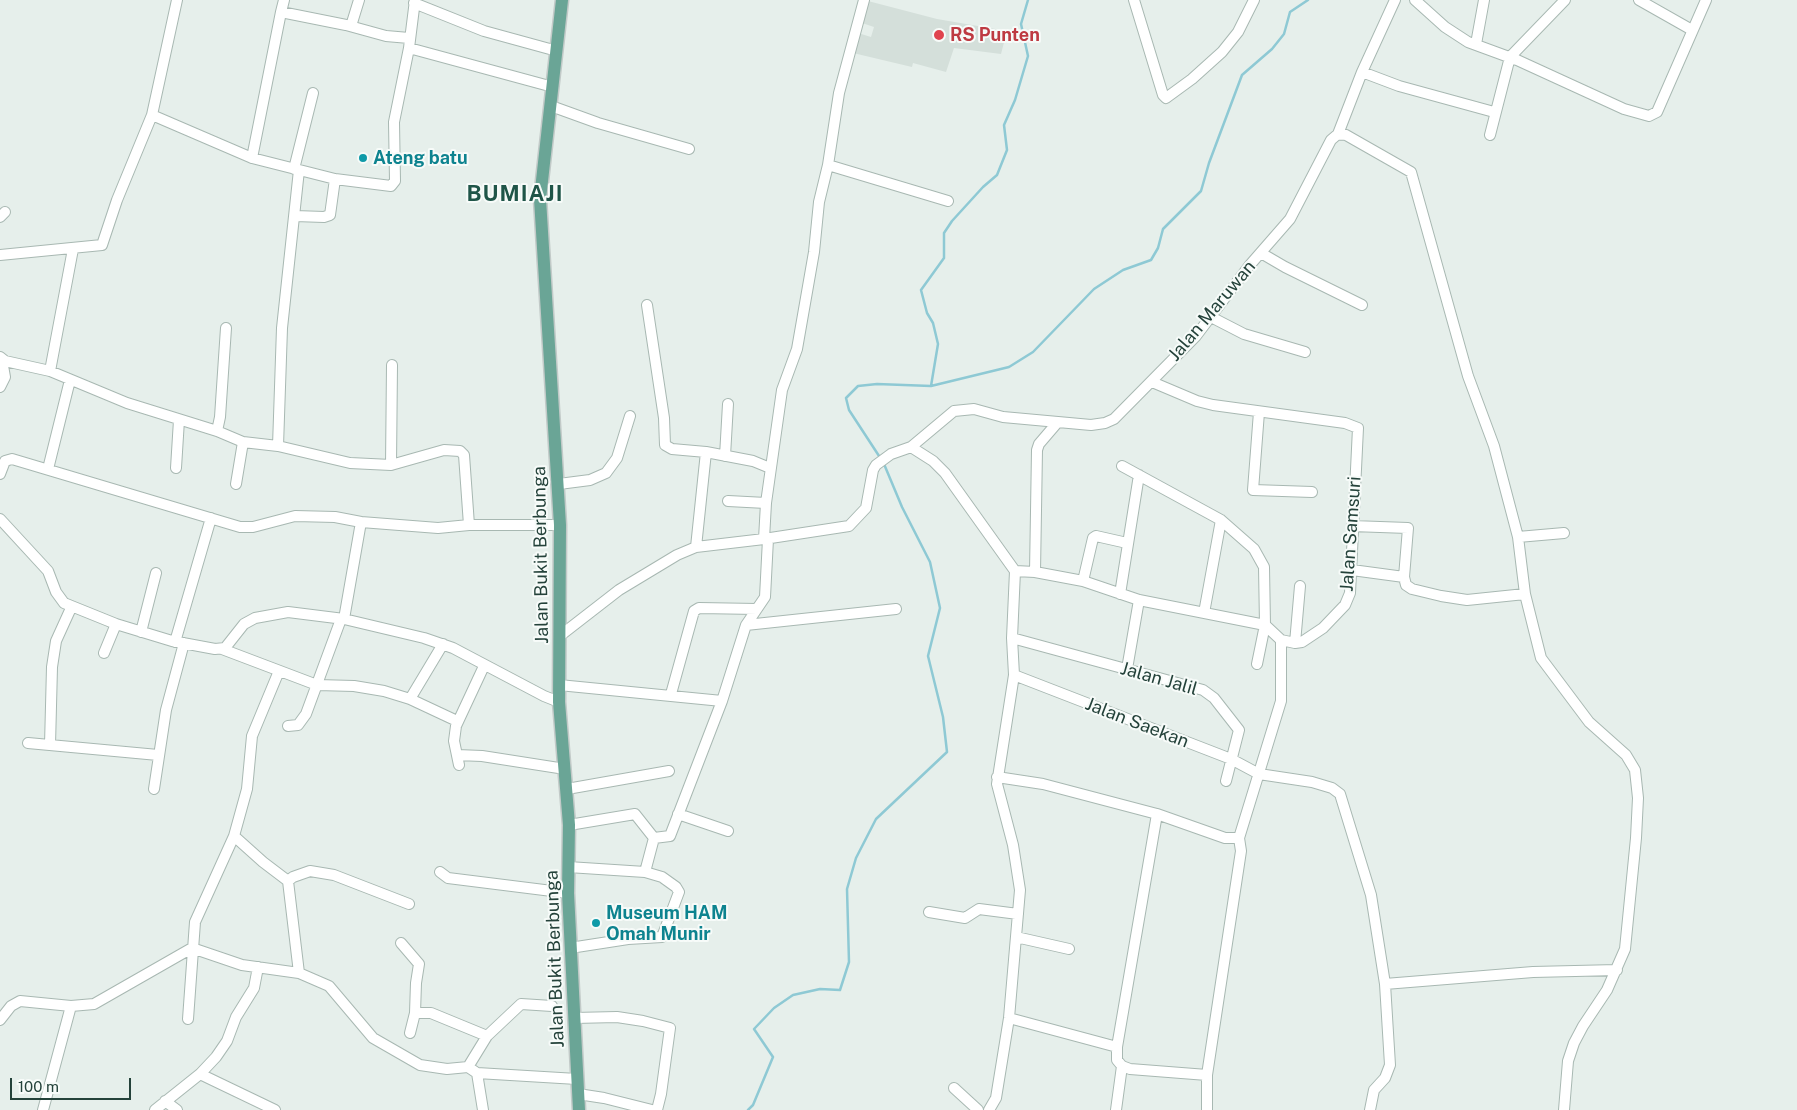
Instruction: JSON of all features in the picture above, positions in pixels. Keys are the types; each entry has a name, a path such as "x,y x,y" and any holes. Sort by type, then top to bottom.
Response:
{"main road":[{"name":"Jalan Bukit Berbunga","path":"562,0 540,199 560,525 561,636 559,702 569,825 568,893 579,1110"}],"street":[{"path":"0,255 102,245 117,200 152,115 177,0"},
{"path":"252,158 284,0"},
{"path":"351,26 359,0"},
{"path":"654,838 670,836 722,701 746,625 766,595 766,503 782,390 797,349 814,251 819,202 828,165 839,93 864,0"},
{"path":"1134,0 1163,95 1166,98 1192,79 1222,52 1238,32 1254,0"},
{"name":"Jalan Maruwan","path":"696,546 766,539 844,528 854,522 866,508 876,465 891,454 911,447 949,414 966,409 1003,417 1091,425 1105,423 1114,419 1152,382 1211,317 1290,219 1328,145 1338,134 1362,72 1395,0"},
{"path":"1415,0 1460,38 1510,57 1612,105 1649,116 1657,112 1706,0"},
{"path":"1476,44 1484,0"},
{"path":"1490,136 1494,112 1510,57 1565,0"},
{"path":"1639,0 1692,30"},
{"path":"152,115 252,158 335,179 387,186 394,184 394,122 415,2 484,31 557,52"},
{"path":"281,12 351,26 553,87"},
{"path":"1362,72 1399,86 1494,112"},
{"path":"278,446 282,328 295,216 297,170 313,93"},
{"path":"551,106 598,123 689,149"},
{"path":"1338,134 1346,135 1404,166 1412,175 1468,376 1495,451 1518,537 1525,594 1542,658 1589,722 1626,755 1635,770 1638,798 1634,872 1625,949 1617,970 1574,1043 1568,1061 1564,1110"},
{"path":"828,165 948,201"},
{"path":"295,216 324,217 330,215 335,179"},
{"path":"50,371 73,249"},
{"path":"1261,253 1362,305"},
{"path":"647,305 664,418 665,445 672,449 706,452 753,462 770,468"},
{"path":"1211,317 1244,334 1305,352"},
{"path":"217,431 220,417 226,328"},
{"path":"0,387 5,376 1,358 50,371 127,403 217,431 243,442 278,446 350,463 391,465 448,449 460,451 464,455 469,525"},
{"path":"391,465 392,365"},
{"path":"48,469 70,380"},
{"name":"Jalan Samsuri","path":"1152,382 1197,401 1259,412 1345,423 1358,428 1350,593 1345,605 1322,628 1302,642 1295,644"},
{"path":"725,456 728,404"},
{"path":"1259,412 1253,490 1312,492"},
{"path":"558,484 590,480 606,472 617,458 630,416"},
{"path":"176,468 179,420"},
{"path":"1035,572 1037,450 1039,444 1057,423"},
{"path":"236,484 243,442"},
{"path":"911,447 933,461 945,474 1014,571 1012,638 1014,675 997,777 998,796 1013,845 1020,882 1008,1018 996,1098 989,1110"},
{"path":"561,636 619,590 677,555 696,546 706,452"},
{"path":"0,474 5,461 10,459 246,528 295,516 335,517 361,522 438,528 469,525 560,525"},
{"path":"1122,466 1221,520 1254,549 1264,567 1265,624 1257,664"},
{"path":"1120,594 1139,475"},
{"path":"728,501 766,503"},
{"path":"154,789 168,701 210,518"},
{"path":"0,519 45,567 52,577 59,597 71,608 180,643 222,649 317,685 364,687 410,699 457,721"},
{"path":"1204,613 1221,520"},
{"path":"288,726 298,725 302,720 342,619 361,522"},
{"path":"1352,526 1408,528 1404,577 1408,587 1441,596 1467,600 1525,594"},
{"path":"1518,537 1564,533"},
{"path":"1083,581 1092,538 1096,536 1127,543"},
{"path":"1352,570 1404,577"},
{"path":"1014,571 1035,572 1083,581 1138,600 1265,624 1281,640 1295,644 1300,586"},
{"path":"141,632 156,573"},
{"path":"1126,669 1138,600"},
{"path":"50,745 53,663 57,638 71,608"},
{"path":"671,694 694,611 699,608 756,609"},
{"path":"746,625 896,609"},
{"path":"222,649 228,645 244,624 252,619 288,612 342,619 443,644 559,702"},
{"path":"104,653 116,624"},
{"name":"Jalan Jalil","path":"1012,638 1198,688 1208,693 1240,730 1230,759 1226,781"},
{"path":"1207,1110 1207,1075 1241,851 1239,838 1281,699 1281,640"},
{"path":"410,699 443,644"},
{"path":"484,666 457,721 454,741 458,760 482,756 565,769"},
{"path":"188,1019 195,922 234,836 247,789 252,736 279,671"},
{"name":"Jalan Saekan","path":"1014,675 1230,759 1259,774 1318,783 1332,788 1340,794 1371,896 1385,984 1390,1064 1385,1078 1374,1090 1370,1110"},
{"path":"559,685 671,694 722,701"},
{"path":"28,744 158,755"},
{"path":"567,789 669,771"},
{"path":"997,777 1043,784 1157,814 1225,838 1239,838"},
{"path":"569,825 635,814 654,838"},
{"path":"678,814 728,831"},
{"path":"1157,814 1116,1047 1117,1060 1122,1066 1169,1073 1207,1075"},
{"path":"234,836 263,862 288,880 299,973"},
{"path":"645,872 654,838"},
{"path":"568,867 645,872 662,878 679,890 663,936 628,939 570,948"},
{"path":"288,880 303,873 322,872 409,904"},
{"path":"440,872 448,878 568,893"},
{"path":"929,912 965,918 979,909 1018,914"},
{"path":"1016,937 1069,949"},
{"path":"401,943 420,964 410,1033"},
{"path":"0,1020 11,1006 20,1001 71,1006 86,1006 100,1001 192,948 238,964 299,973 332,987 373,1038 420,1065 577,1079"},
{"path":"155,1110 200,1074 216,1057 226,1041 236,1017 254,988 258,967"},
{"path":"1385,984 1533,972 1617,970"},
{"path":"484,1110 472,1070 487,1036 523,1003 552,1006"},
{"path":"43,1110 71,1006"},
{"path":"414,1013 431,1013 487,1036"},
{"path":"574,1018 617,1017 670,1028 662,1094 657,1110"},
{"path":"1008,1018 1116,1047"},
{"path":"1116,1110 1122,1066"},
{"path":"200,1074 275,1110"},
{"path":"954,1088 978,1110"},
{"path":"578,1094 604,1098 652,1110"},
{"path":"165,1101 177,1110"}],"shaded area":[{"name":"RS Punten","path":"868,1 937,19 1007,31 1001,54 954,48 946,72 913,63 912,67 853,53 858,33 871,37 874,27 862,23"}],"waterway":[{"path":"931,386 938,344 933,323 927,313 921,290 944,258 944,233 952,221 983,187 997,175 1007,150 1004,125 1015,100 1028,56 1021,24 1028,0"},
{"path":"881,459 849,410 846,398 858,386 877,384 931,386 1009,367 1033,352 1094,289 1123,270 1151,260 1158,248 1163,229 1201,191 1209,163 1242,75 1272,49 1284,34 1290,12 1308,0"},
{"path":"748,1110 753,1105 773,1057 754,1029 774,1008 793,995 820,989 840,990 849,962 847,889 856,858 876,819 947,752 943,717 928,656 940,608 930,562 902,507 884,464"}],"place":[{"name":"RS Punten","path":"939,35"},
{"name":"Ateng batu","path":"363,158"},
{"name":"Museum HAM Omah Munir","path":"596,923"}],"district":[{"name":"BUMIAJI","path":"515,194"}]}
